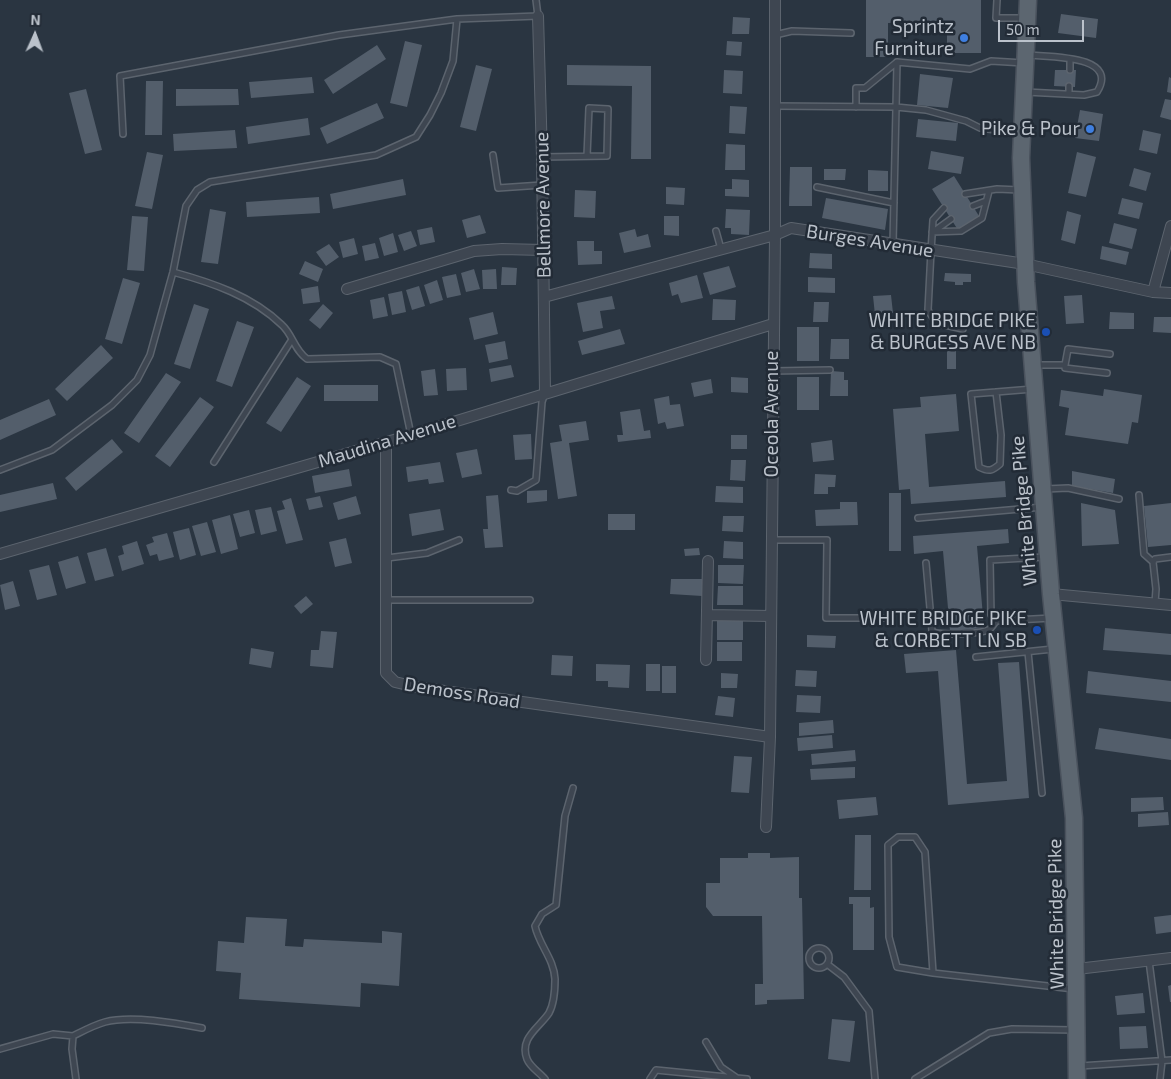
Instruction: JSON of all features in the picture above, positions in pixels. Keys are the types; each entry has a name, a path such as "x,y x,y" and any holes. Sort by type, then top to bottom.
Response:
{"main road":[{"name":"White Bridge Pike","path":"1028,0 1022,133 1025,264 1043,507 1074,818 1077,1073"}],"street":[{"name":"Oceola Avenue","path":"766,827 770,737 775,235 775,0"},
{"name":"Bellmore Avenue","path":"538,16 545,393"},
{"path":"1153,292 1171,226"},
{"name":"Burges Avenue","path":"544,298 775,235 791,228 1025,264 1153,292 1171,293"},
{"path":"347,289 474,251 502,249 542,250"},
{"name":"Maudina Avenue","path":"0,554 411,435 773,324"},
{"name":"Demoss Road","path":"386,442 386,673 395,682 416,687 770,737"},
{"path":"706,660 708,561"},
{"path":"1051,594 1171,605"},
{"path":"707,615 771,616"},
{"path":"1077,970 1171,958"}],"lane":[{"path":"123,134 120,76 339,35 457,19 538,16 536,0"},
{"path":"997,0 996,18 1027,18"},
{"path":"0,470 52,450 112,405 137,380 150,354 173,272 186,206 197,190 210,182 376,155 416,136 441,93 453,62 457,19"},
{"path":"775,35 792,31 851,33"},
{"path":"856,107 856,88 865,88 897,62 970,69 991,61 1025,59 1070,60 1084,61 1097,67 1101,75 1101,85 1097,92 1084,95 1023,92"},
{"path":"1070,60 1070,70"},
{"path":"892,245 897,62"},
{"path":"1069,86 1069,94"},
{"path":"774,106 896,107 926,110 966,121 980,128 1022,133"},
{"path":"542,157 607,156 608,109 589,108 587,156"},
{"path":"493,155 498,188 542,185"},
{"path":"817,187 894,203"},
{"path":"965,194 1023,190"},
{"path":"932,232 961,231 982,218 989,191"},
{"path":"973,206 986,201"},
{"path":"944,208 933,220 928,310 936,323 962,329"},
{"path":"932,232 951,219"},
{"path":"716,231 721,250"},
{"path":"173,272 203,280 254,302 283,326 299,354 307,359 380,357 396,364 411,435"},
{"path":"214,462 291,341"},
{"path":"1065,365 1068,348 1110,354"},
{"path":"1032,365 1065,365 1065,368 1107,373"},
{"path":"773,371 830,370"},
{"path":"996,392 1001,435 1000,464 993,470 986,471 979,467 971,394 996,392 1034,389"},
{"path":"511,490 517,491 536,480 542,402 545,393"},
{"path":"1042,489 1068,488 1119,499"},
{"path":"1139,495 1144,554 1153,562 1156,589 1154,603"},
{"path":"918,518 1043,507"},
{"path":"386,558 427,553 458,540"},
{"path":"772,540 827,540 826,618 892,618"},
{"path":"996,621 991,615 990,560 1048,556"},
{"path":"1153,562 1155,558 1171,557"},
{"path":"926,563 932,631 934,633 942,635 986,631 996,621 1053,618"},
{"path":"386,600 530,600"},
{"path":"976,657 1056,649"},
{"path":"1028,652 1042,793"},
{"path":"545,1079 527,1060 525,1048 529,1036 549,1013 555,985 555,978 548,955 538,940 535,926 542,914 556,905 564,816 573,788"},
{"path":"933,973 925,852 915,837 898,837 888,845 889,937 897,967 933,973 1077,989"},
{"path":"1149,961 1162,1061 1160,1079"},
{"path":"827,964 844,977 869,1011 875,1079"},
{"path":"0,1049 53,1034 73,1036 107,1021 158,1020 202,1028"},
{"path":"915,1079 988,1033 1012,1029 1077,1030"},
{"path":"73,1036 72,1049 76,1079"},
{"path":"706,1042 721,1067 737,1078"},
{"path":"1077,1073 1171,1060"},
{"path":"650,1079 656,1070 747,1079"}],"building":[{"name":"Sprintz Furniture","path":"866,0 981,0 981,53 947,53 947,22 888,23 888,57 866,57"},
{"path":"1061,14 1098,19 1096,38 1058,33"},
{"path":"733,17 750,18 749,34 732,34"},
{"path":"405,41 422,45 407,107 390,103"},
{"path":"727,41 742,42 741,56 726,55"},
{"path":"377,45 386,59 333,94 324,80"},
{"path":"476,65 492,69 476,131 460,127"},
{"path":"567,65 651,66 651,159 631,159 632,86 567,85"},
{"path":"724,70 743,71 742,94 723,93"},
{"path":"1055,70 1076,70 1075,87 1054,86"},
{"path":"920,74 953,78 948,108 917,105"},
{"path":"312,77 314,93 251,98 249,82"},
{"path":"1169,77 1171,78 1171,93 1167,92"},
{"path":"146,81 163,81 162,135 145,135"},
{"path":"86,89 102,150 85,154 69,93"},
{"path":"176,89 238,89 239,105 176,106"},
{"path":"1165,99 1171,100 1171,120 1160,117"},
{"path":"377,103 384,118 327,144 320,128"},
{"path":"730,106 747,107 745,134 729,133"},
{"path":"1080,110 1103,114 1099,141 1075,138"},
{"path":"308,118 310,135 248,144 246,127"},
{"path":"918,119 958,123 956,141 916,137"},
{"path":"235,130 237,148 174,151 173,134"},
{"path":"1143,130 1161,134 1157,154 1139,150"},
{"path":"726,144 745,145 745,170 725,170"},
{"path":"931,151 964,157 961,174 928,169"},
{"path":"147,152 163,155 152,209 135,206"},
{"path":"1077,152 1096,157 1086,197 1068,193"},
{"path":"790,167 812,167 812,206 789,206"},
{"path":"1134,168 1151,173 1146,191 1129,186"},
{"path":"824,169 846,169 845,180 824,180"},
{"path":"868,170 888,171 888,191 868,191"},
{"path":"954,176 979,216 958,230 932,189"},
{"path":"403,179 406,195 333,209 330,194"},
{"path":"732,179 749,180 749,197 725,196 725,189 732,189"},
{"path":"666,187 685,188 684,205 666,204"},
{"path":"575,190 596,191 595,218 574,217"},
{"path":"319,197 320,213 247,217 246,202"},
{"path":"826,198 888,209 885,230 822,218"},
{"path":"1122,198 1143,203 1139,219 1118,214"},
{"path":"210,209 226,212 218,264 201,262"},
{"path":"726,209 750,210 749,235 731,234 731,228 725,228"},
{"path":"1067,211 1081,215 1075,244 1061,240"},
{"path":"480,215 486,233 467,238 462,220"},
{"path":"132,216 148,217 144,271 127,270"},
{"path":"664,216 679,216 679,236 664,235"},
{"path":"1114,223 1137,229 1132,249 1109,243"},
{"path":"432,227 435,242 420,245 417,230"},
{"path":"635,229 637,237 648,234 651,247 624,253 619,233"},
{"path":"411,231 417,246 404,251 398,235"},
{"path":"393,233 398,252 384,256 379,238"},
{"path":"354,238 358,254 343,258 339,242"},
{"path":"577,241 594,241 594,251 602,251 602,264 578,265"},
{"path":"375,243 379,258 365,261 362,246"},
{"path":"329,244 339,257 326,266 316,252"},
{"path":"1102,246 1129,252 1126,265 1100,259"},
{"path":"810,253 832,254 832,269 809,268"},
{"path":"305,261 323,269 318,282 299,274"},
{"path":"729,266 736,287 710,295 703,273"},
{"path":"502,267 517,268 516,285 501,285"},
{"path":"474,269 480,289 466,292 461,273"},
{"path":"496,269 497,289 483,289 482,270"},
{"path":"945,273 971,274 971,282 955,285 955,282 944,281"},
{"path":"456,274 461,295 447,298 442,277"},
{"path":"697,275 703,298 681,303 678,294 672,296 669,283"},
{"path":"808,277 835,278 835,293 808,292"},
{"path":"123,278 140,283 122,344 105,339"},
{"path":"437,280 443,300 430,304 424,285"},
{"path":"318,286 320,302 303,304 301,289"},
{"path":"419,286 425,306 412,310 406,290"},
{"path":"402,291 406,312 392,315 388,294"},
{"path":"891,295 893,313 875,315 873,296"},
{"path":"1082,295 1084,323 1066,324 1064,296"},
{"path":"612,296 615,309 600,311 603,328 583,332 577,303"},
{"path":"384,297 388,316 373,319 370,300"},
{"path":"713,299 736,300 735,320 712,320"},
{"path":"814,302 829,302 828,322 813,322"},
{"path":"194,304 209,309 190,369 174,364"},
{"path":"323,304 333,313 320,329 309,320"},
{"path":"493,312 498,334 474,340 469,318"},
{"path":"1110,312 1134,313 1134,329 1109,329"},
{"path":"1154,317 1171,317 1171,333 1153,332"},
{"path":"237,321 254,327 232,387 216,381"},
{"path":"797,327 819,327 819,361 797,361"},
{"path":"620,329 625,344 582,355 578,341"},
{"path":"947,333 956,333 956,369 947,369"},
{"path":"831,339 849,339 849,359 830,359"},
{"path":"505,341 508,359 489,363 485,345"},
{"path":"101,345 113,358 67,401 55,389"},
{"path":"511,365 514,377 491,382 489,369"},
{"path":"466,368 467,390 447,391 446,369"},
{"path":"435,369 438,395 424,396 421,371"},
{"path":"831,371 844,372 844,380 848,380 848,396 830,396"},
{"path":"166,373 181,382 139,443 124,433"},
{"path":"297,377 311,386 281,432 266,423"},
{"path":"731,377 748,378 748,393 731,392"},
{"path":"797,377 819,377 819,410 797,410"},
{"path":"711,379 713,393 694,397 691,383"},
{"path":"324,385 378,385 378,401 324,401"},
{"path":"1104,389 1142,395 1138,423 1132,422 1128,444 1065,435 1069,408 1059,406 1061,390 1103,396"},
{"path":"956,394 959,431 925,434 929,487 1005,481 1006,497 911,504 910,489 899,490 893,409 921,407 920,397"},
{"path":"669,396 670,405 680,404 684,426 667,429 665,422 658,424 654,399"},
{"path":"200,397 214,407 170,467 155,456"},
{"path":"49,399 56,415 0,440 0,420"},
{"path":"640,409 644,431 650,430 651,438 618,442 617,435 623,435 620,412"},
{"path":"586,421 589,440 569,443 577,496 558,499 550,443 562,441 559,425"},
{"path":"531,434 532,459 515,460 513,435"},
{"path":"731,435 747,435 747,449 731,449"},
{"path":"112,439 123,452 76,491 65,478"},
{"path":"832,440 834,460 813,462 811,443"},
{"path":"477,449 482,474 462,478 456,453"},
{"path":"731,460 746,460 745,481 730,480"},
{"path":"440,462 444,482 429,484 428,479 408,482 406,467"},
{"path":"349,469 352,486 315,493 312,476"},
{"path":"1072,471 1115,479 1113,493 1072,486"},
{"path":"815,474 836,475 835,487 828,487 828,494 814,494"},
{"path":"53,483 57,499 0,512 0,495"},
{"path":"716,486 743,487 743,503 715,502"},
{"path":"547,490 547,501 527,503 527,491"},
{"path":"889,493 901,493 901,551 889,551"},
{"path":"498,495 503,547 485,548 483,529 488,529 486,496"},
{"path":"320,496 323,507 309,510 306,499"},
{"path":"356,496 361,514 338,520 333,503"},
{"path":"291,498 303,540 286,544 277,511 285,509 282,501"},
{"path":"840,502 857,502 858,525 816,526 815,510 840,509"},
{"path":"1081,503 1115,510 1119,544 1082,546"},
{"path":"1171,503 1171,545 1148,547 1144,506"},
{"path":"271,507 277,531 261,535 255,510"},
{"path":"440,509 444,530 412,536 409,514"},
{"path":"249,510 255,533 240,537 233,514"},
{"path":"608,514 635,514 635,530 608,530"},
{"path":"230,515 238,549 221,554 212,520"},
{"path":"723,516 744,516 743,532 722,531"},
{"path":"207,522 216,552 201,556 192,526"},
{"path":"189,528 196,555 180,560 173,532"},
{"path":"1008,529 1009,543 977,546 984,628 950,631 943,551 914,554 913,536"},
{"path":"167,533 174,557 159,561 157,554 150,556 146,545 154,542 152,537"},
{"path":"346,538 352,563 335,567 329,542"},
{"path":"137,541 144,564 122,571 118,556 124,554 122,546"},
{"path":"724,541 743,542 743,559 723,558"},
{"path":"106,548 114,576 95,581 87,553"},
{"path":"699,548 700,555 685,556 684,549"},
{"path":"78,556 86,583 66,589 58,562"},
{"path":"49,565 57,595 37,600 29,570"},
{"path":"718,565 744,565 743,584 718,583"},
{"path":"671,579 703,579 702,596 670,594"},
{"path":"13,581 20,606 5,610 0,585"},
{"path":"718,586 743,586 743,605 717,605"},
{"path":"306,596 313,604 301,614 294,606"},
{"path":"717,620 743,621 743,640 717,640"},
{"path":"1105,628 1171,634 1171,655 1103,650"},
{"path":"321,631 337,632 333,668 310,666 311,650 319,650"},
{"path":"807,635 836,636 835,648 807,647"},
{"path":"717,642 742,642 742,661 717,661"},
{"path":"251,648 274,652 271,668 249,664"},
{"path":"956,650 967,784 1007,781 998,663 1019,662 1029,798 948,805 938,671 906,673 904,654"},
{"path":"552,655 573,656 572,676 551,675"},
{"path":"596,664 630,665 629,688 608,687 608,681 596,681"},
{"path":"646,664 660,664 660,691 646,691"},
{"path":"662,666 676,666 676,693 662,693"},
{"path":"796,670 817,671 816,687 795,686"},
{"path":"1088,671 1171,681 1171,702 1086,693"},
{"path":"721,673 738,674 737,688 721,688"},
{"path":"797,695 821,696 820,713 796,712"},
{"path":"718,696 735,698 733,717 715,715"},
{"path":"833,720 834,733 799,736 799,723"},
{"path":"1099,728 1171,739 1171,760 1095,749"},
{"path":"832,735 833,748 798,751 797,738"},
{"path":"855,750 856,761 812,765 811,754"},
{"path":"734,756 752,757 749,793 731,792"},
{"path":"855,767 855,778 811,780 810,769"},
{"path":"876,797 878,815 839,819 837,800"},
{"path":"1163,797 1164,810 1131,812 1131,798"},
{"path":"1168,812 1169,825 1138,827 1138,814"},
{"path":"855,835 871,835 871,890 854,890"},
{"path":"748,853 770,853 770,858 799,857 799,898 802,898 804,999 767,1000 767,1004 755,1005 755,984 763,984 762,916 713,916 706,907 706,883 720,883 720,858 748,858"},
{"path":"849,897 870,897 870,908 874,907 874,950 853,950 853,904 849,904"},
{"path":"1171,915 1171,932 1156,934 1154,917"},
{"path":"246,917 287,919 285,946 303,947 304,939 382,943 382,931 402,933 399,986 361,983 360,1007 239,999 241,973 216,971 218,941 244,943"},
{"path":"1171,985 1171,1002 1170,1002 1168,986"},
{"path":"1143,993 1145,1013 1117,1015 1115,996"},
{"path":"832,1019 855,1021 850,1062 828,1059"},
{"path":"1146,1026 1148,1048 1120,1049 1119,1027"}],"place":[{"name":"Sprintz Furniture","path":"964,38"},
{"name":"Pike & Pour","path":"1090,129"},
{"name":"WHITE BRIDGE PIKE & BURGESS AVE NB","path":"1046,332"},
{"name":"WHITE BRIDGE PIKE & CORBETT LN SB","path":"1037,630"}]}
